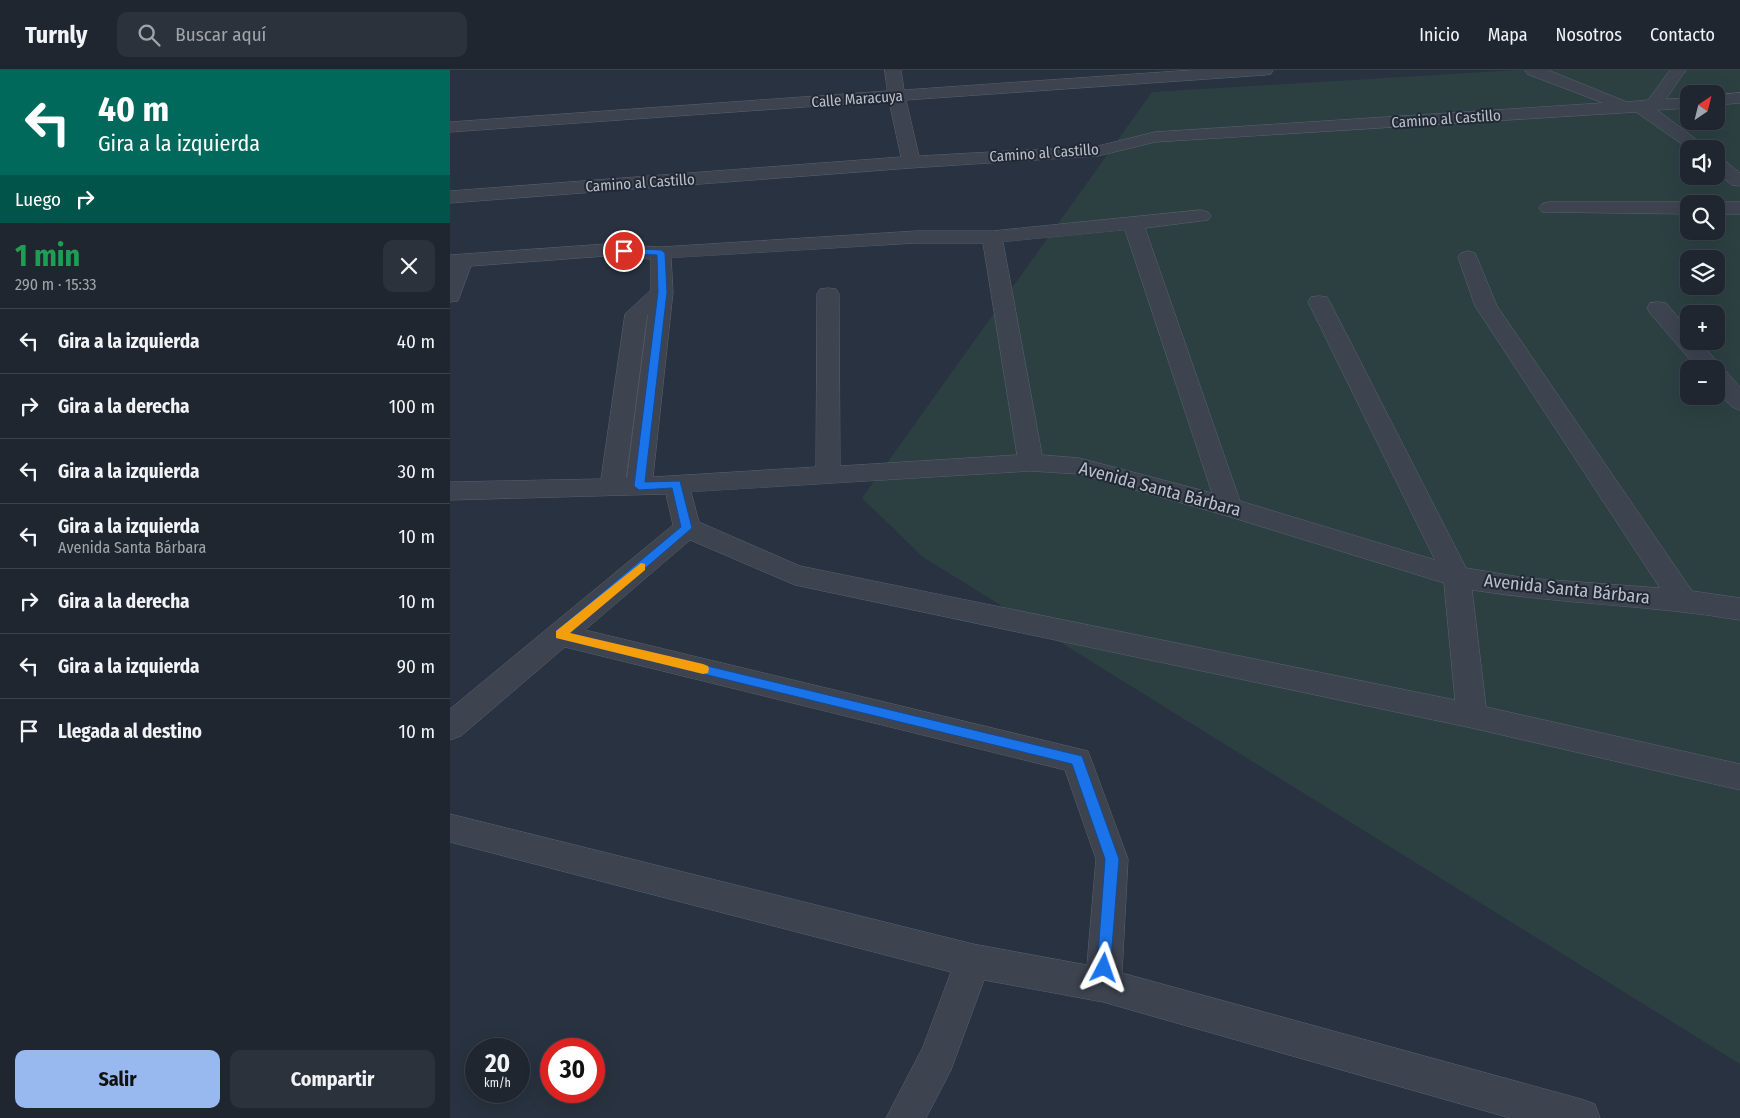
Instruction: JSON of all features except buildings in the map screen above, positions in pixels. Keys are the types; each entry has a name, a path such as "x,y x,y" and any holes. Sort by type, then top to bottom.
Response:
{"street":[{"path":"893,70 896,96 911,162"},
{"name":"Calle Maracuya","path":"450,127 1265,70"},
{"path":"1533,70 1641,106 1688,140"},
{"path":"1641,106 1678,70"},
{"path":"1725,99 1740,98"},
{"name":"Camino al Castillo","path":"450,197 911,162 1098,151 1154,137 1680,104"},
{"path":"1725,169 1739,181"},
{"path":"1549,208 1680,208"},
{"path":"1725,208 1740,208"},
{"path":"450,296 456,260 606,250 661,253 916,237 992,237 1201,216"},
{"path":"1134,223 1229,507"},
{"path":"992,237 1031,463"},
{"path":"639,486 662,292 661,253"},
{"path":"1468,257 1486,306 1683,600"},
{"path":"612,488 636,314 662,292"},
{"path":"828,294 828,475"},
{"path":"1319,302 1457,577 1472,716"},
{"path":"1658,308 1703,360"},
{"path":"1725,385 1740,402"},
{"name":"Avenida Santa Bárbara","path":"450,491 612,488 1031,463 1079,466 1229,507 1457,577 1526,588 1683,600 1740,609"},
{"path":"676,484 687,528"},
{"path":"450,727 687,528"},
{"path":"687,528 795,575 1472,716 1740,777"},
{"path":"560,635 1077,760 1112,859 1103,986"},
{"path":"450,828 972,961 1103,986 1431,1078 1582,1118"},
{"path":"905,1118 938,1057 972,961"}],"green space":[{"path":"1518,70 1740,70 1740,1064 923,557 862,498 1152,92"}],"slow traffic":[{"path":"641,567 560,635 703,669"}],"route":[{"path":"624,251 661,253 662,292 639,486 676,484 687,528 560,635 1077,760 1112,859 1104,968"}]}
